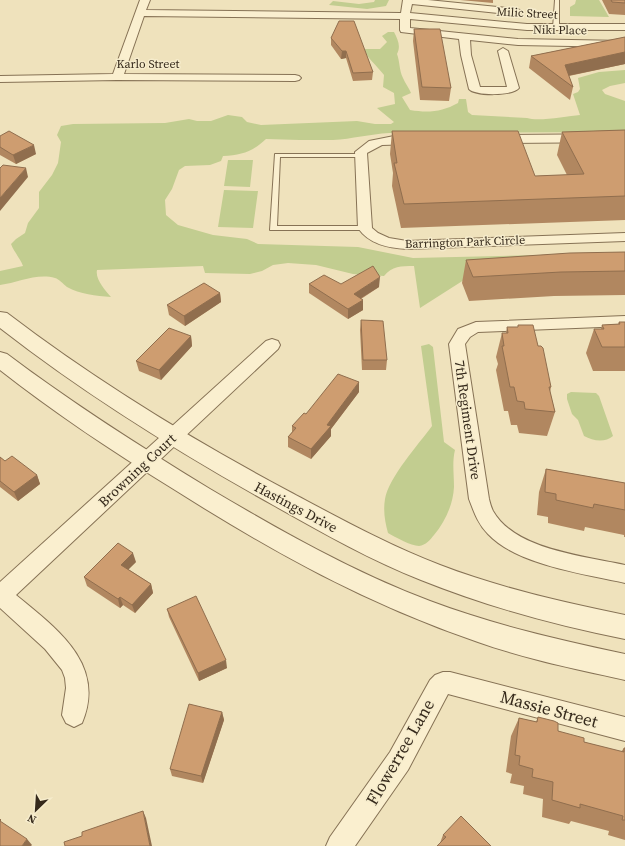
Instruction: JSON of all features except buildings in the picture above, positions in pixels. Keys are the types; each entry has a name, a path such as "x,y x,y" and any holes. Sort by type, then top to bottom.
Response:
{"street":[{"path":"117,77 145,0"},
{"name":"Niki Place","path":"518,0 516,26 518,42"},
{"path":"405,16 408,1 518,12"},
{"name":"Milic Street","path":"140,13 305,11 405,16 516,26 556,28 625,27"},
{"name":"Niki Place","path":"405,16 405,30 518,42 625,44"},
{"path":"464,37 466,55 475,89 509,90 513,88 503,51"},
{"name":"Karlo Street","path":"0,80 117,77 295,78"},
{"path":"482,139 625,138"},
{"path":"365,228 361,152 366,147 380,140 428,140"},
{"name":"Barrington Park Circle","path":"365,228 373,236 383,241 407,245 625,237"},
{"name":"Hastings Drive","path":"0,318 70,370 173,436 250,482 376,549 430,573 539,608 625,627"},
{"name":"7th Regiment Drive","path":"625,321 476,327 466,330 459,336 457,344 480,499 484,514 494,527 508,540 527,550 625,574"},
{"name":"Browning Court","path":"0,595 272,345"},
{"path":"0,359 70,410 146,461 298,552 368,587 479,630 523,643 625,667"},
{"path":"0,595 64,654 75,671 78,684 78,698 74,715"},
{"name":"Flowerree Lane","path":"339,846 365,812 399,761 438,688 443,683 450,683 474,690"},
{"name":"Massie Street","path":"474,690 625,729"}],"lane":[{"path":"556,28 557,0"},
{"path":"361,155 276,155 273,228 365,228"}],"green space":[{"path":"375,0 389,0 386,6 367,9 329,5 333,1 359,4 374,2"},
{"path":"576,0 599,0 609,17 570,16 570,7 575,4"},
{"path":"388,32 394,32 398,40 399,48 397,54 401,72 411,93 402,97 410,110 441,110 458,103 459,99 466,99 468,112 472,115 538,119 580,115 573,94 578,92 580,89 578,78 599,72 625,70 625,83 610,86 602,90 605,94 625,101 625,132 389,133 333,140 266,139 251,150 241,154 223,156 221,161 210,165 185,166 179,170 172,189 165,200 166,215 178,225 213,235 247,239 258,244 358,247 413,258 625,253 489,264 420,308 414,266 394,268 384,276 353,274 316,265 288,263 273,265 262,271 250,274 205,273 203,266 97,270 99,281 111,297 83,293 67,287 60,280 48,277 34,277 0,285 0,271 23,266 11,244 25,233 28,223 39,208 39,192 52,175 58,163 61,142 57,135 61,126 73,124 165,123 189,119 197,121 211,121 228,115 242,117 247,122 261,125 357,121 375,124 391,124 394,122 377,108 395,104 394,93 383,87 384,75 370,59 364,49 380,49 387,42 382,36"},
{"path":"228,160 253,160 250,187 224,186"},
{"path":"224,190 258,191 253,228 218,227"},
{"path":"429,344 433,347 444,442 455,450 453,464 454,487 450,507 442,525 424,545 416,546 388,533 384,508 385,499 392,481 405,461 432,426 421,346"},
{"path":"571,392 596,393 599,396 613,436 606,440 599,440 584,436 578,420 572,414 567,399 567,394"}]}
